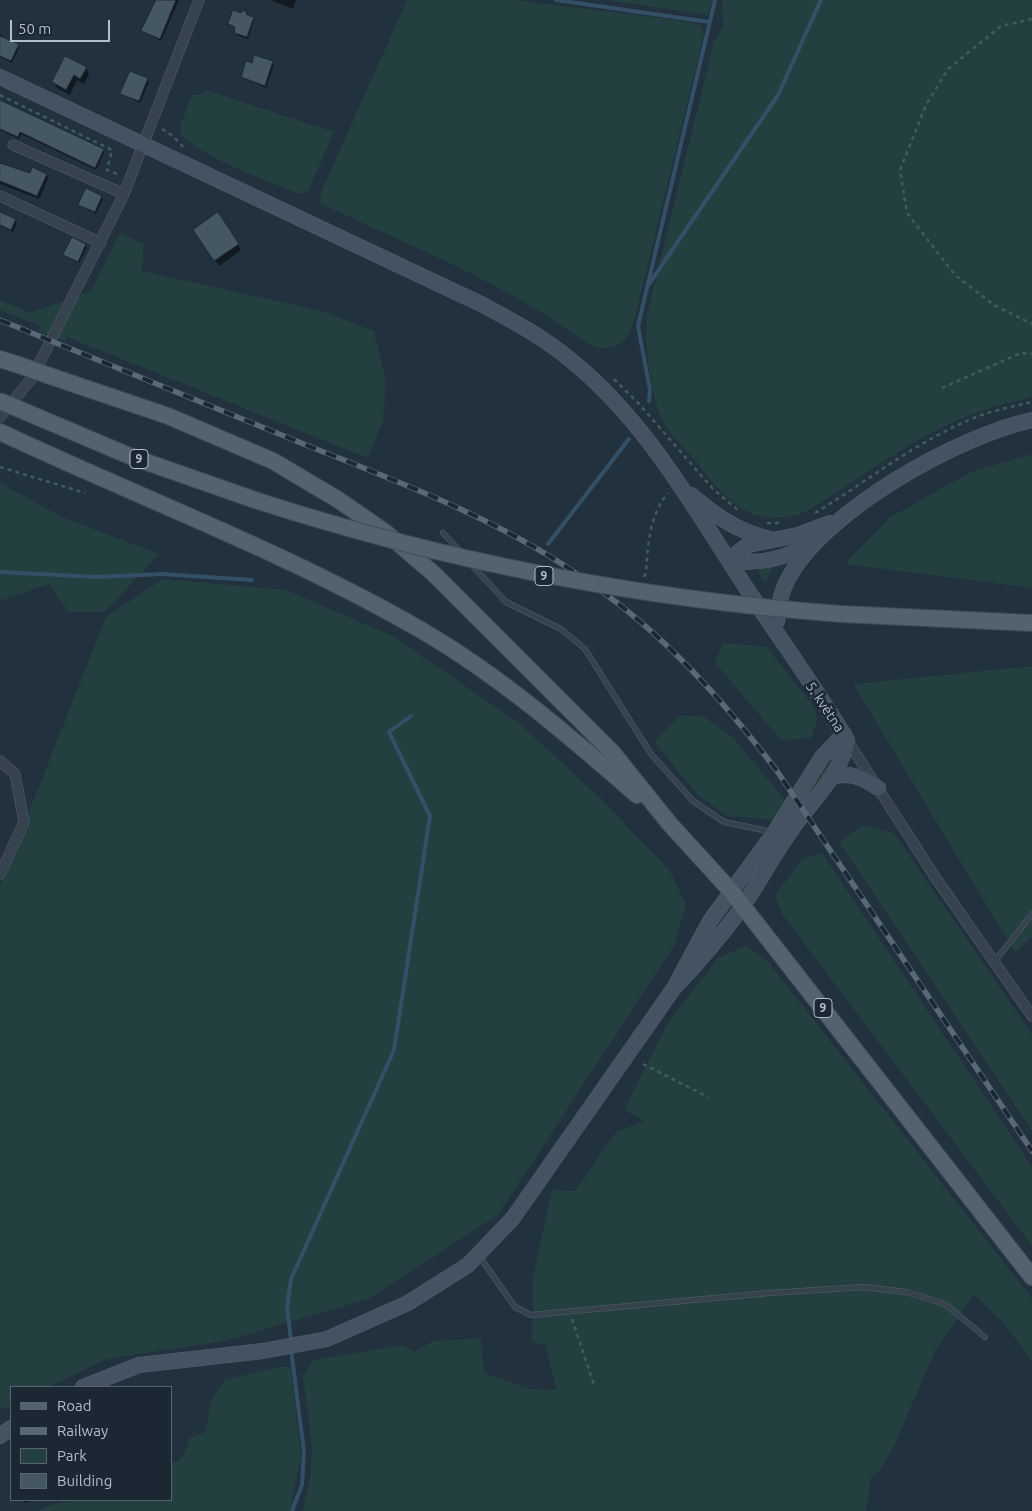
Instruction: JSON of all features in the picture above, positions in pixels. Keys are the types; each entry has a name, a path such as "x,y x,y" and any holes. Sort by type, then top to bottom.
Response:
{"main road":[{"name":"9","path":"0,359 168,416 273,461 337,499 385,532 434,574 612,752 668,823 731,891 1032,1277"},
{"name":"9","path":"0,401 132,457 255,500 352,531 518,571 601,587 675,598 841,614 1032,623"},
{"name":"9","path":"3,433 277,555 422,631 483,670 564,730 668,823"}],"street":[{"path":"0,417 32,378 101,243 144,146 199,0"},
{"name":"5. května","path":"0,77 504,316 536,334 573,361 614,400 677,482 935,877 1032,1016"},
{"path":"13,145 124,194"},
{"path":"0,196 101,243"},
{"path":"728,560 748,545 810,532 841,518 902,477 948,451 984,434 1032,420"},
{"path":"677,482 728,524 748,533 777,540"},
{"path":"777,635 782,591 794,568 819,539 841,518"},
{"path":"728,560 745,563 766,560 796,552 819,539"},
{"path":"86,1386 139,1365 263,1351 327,1339 408,1303 468,1265 513,1218 674,988 710,921 774,833 822,757 845,737"},
{"path":"674,988 702,958 743,906 792,829 830,778 845,754 845,737"},
{"path":"0,761 15,774 24,822 0,874"},
{"path":"830,778 838,775 850,775 865,779 878,788"}],"lane":[{"path":"443,533 506,602 561,629 585,649 650,754 693,801 724,822 774,833"},
{"path":"995,962 1032,914"},
{"path":"478,1255 515,1307 531,1315 570,1313 769,1293 864,1287 906,1292 945,1304 985,1337"}],"path":[{"path":"1032,20 1001,26 948,69 926,106 900,170 907,213 955,275 994,305 1032,324"},
{"path":"0,95 112,150 107,170 131,178"},
{"path":"151,126 164,130 188,151"},
{"path":"942,388 1021,353 1032,354"},
{"path":"612,377 640,404 713,489 741,512"},
{"path":"811,515 889,464 938,435 979,416 1032,402"},
{"path":"0,467 85,493"},
{"path":"643,579 646,573 650,529 660,503 677,482"},
{"path":"766,522 785,523"},
{"path":"643,1064 708,1097"},
{"path":"570,1313 594,1385"}],"green space":[{"path":"407,0 514,0 699,24 704,34 636,313 629,334 621,343 608,348 595,347 492,284 319,203 322,190"},
{"path":"607,0 712,0 708,15"},
{"path":"723,0 1032,0 1032,397 986,409 943,427 881,463 810,509 797,515 783,517 759,516 737,506 719,489 672,435 665,425 655,400 647,353 648,311 714,41 724,23 722,12"},
{"path":"206,90 334,132 308,191 304,194 297,193 236,168 204,152 180,134 181,123 192,95 203,95"},
{"path":"120,233 144,244 142,271 322,311 374,331 386,382 383,420 368,458 67,337 65,341 38,331 40,326 0,310 0,300 30,313 91,291"},
{"path":"1032,454 1032,588 845,564 889,518 971,472"},
{"path":"0,483 62,517 159,554 105,612 68,612 49,584 0,601"},
{"path":"770,565 773,568 765,582 757,571"},
{"path":"163,579 286,590 393,636 520,724 600,798 670,871 686,904 674,946 498,1215 368,1299 225,1341 106,1359 51,1386 10,1386 10,1406 0,1410 0,885 106,617"},
{"path":"723,643 767,647 815,708 817,721 811,738 781,740 715,663"},
{"path":"1032,666 1032,937 1015,952 853,684"},
{"path":"680,715 704,717 733,737 789,805 776,820 727,816 699,796 654,742"},
{"path":"833,757 831,768 811,795 808,793 824,764"},
{"path":"863,825 894,833 1032,1034 1032,1131 839,842"},
{"path":"822,853 1032,1167 1032,1246 782,914 775,895 803,858"},
{"path":"747,946 769,963 1032,1298 1032,1361 1001,1320 974,1295 935,1351 894,1446 883,1466 871,1479 866,1511 303,1511 310,1477 312,1448 303,1376 313,1360 403,1345 414,1352 433,1341 481,1338 484,1373 530,1389 556,1390 545,1345 532,1342 533,1277 552,1190 575,1191 616,1132 644,1121 624,1110 668,1023 718,958"},
{"path":"278,1367 291,1367 301,1457 290,1511 37,1511 69,1501 172,1501 172,1462 178,1462 185,1453 189,1438 203,1433 206,1429 211,1401 224,1380"}],"building":[{"path":"156,0 176,0 160,39 141,31"},
{"path":"233,10 240,13 245,10 247,15 254,17 247,37 234,33 235,27 228,24"},
{"path":"0,36 19,44 11,61 0,56"},
{"path":"254,55 273,61 265,86 241,77 246,61 252,63"},
{"path":"65,56 87,67 80,79 74,75 66,90 52,82"},
{"path":"130,71 148,78 139,101 120,94"},
{"path":"0,100 104,149 95,168 20,132 18,137 0,129"},
{"path":"0,163 30,173 32,167 47,174 37,196 0,181"},
{"path":"86,188 102,196 95,212 78,205"},
{"path":"0,212 16,219 11,230 0,225"},
{"path":"218,212 239,244 214,261 193,230"},
{"path":"72,237 86,244 78,262 63,255"}],"waterway":[{"path":"556,0 709,22"},
{"path":"649,401 650,390 638,326 715,0"},
{"path":"649,284 778,95 821,0"},
{"path":"548,544 629,439"},
{"path":"0,572 98,577 162,574 252,580"},
{"path":"291,1340 287,1308 291,1279 394,1050 430,816 389,732 411,716"},
{"path":"291,1349 304,1452 302,1485 292,1511"}],"railway":[{"path":"0,320 452,505 488,522 557,561 617,603 667,646 714,694 777,771 1032,1151"}]}
